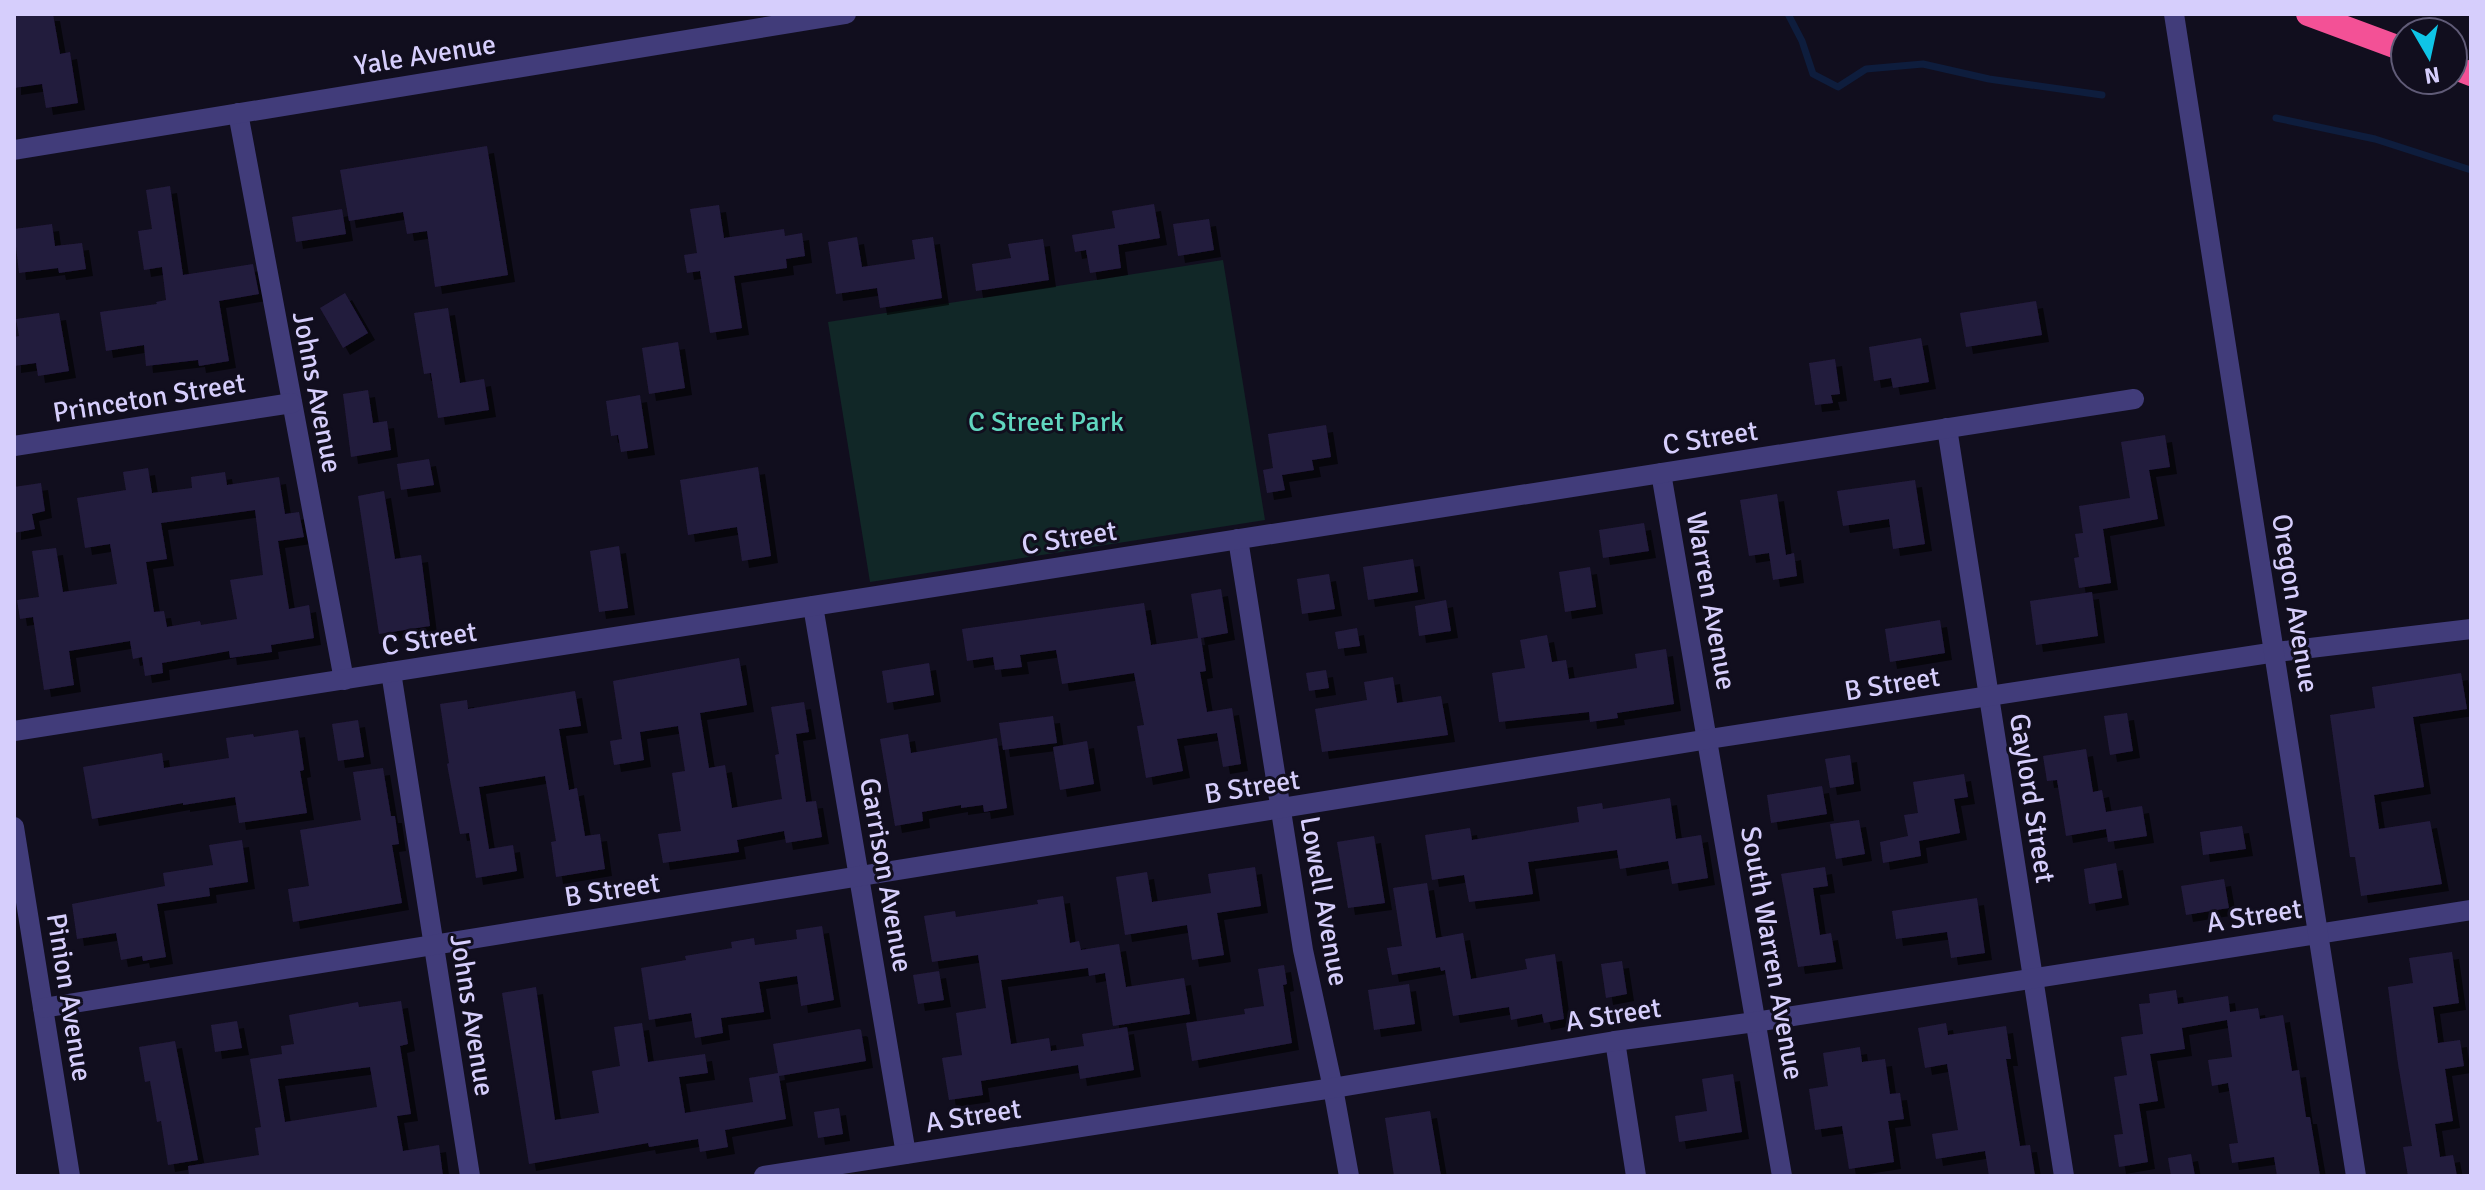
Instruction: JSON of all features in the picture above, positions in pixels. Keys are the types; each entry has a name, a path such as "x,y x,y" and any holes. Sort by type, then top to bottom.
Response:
{"highway":[{"path":"2308,14 2389,44"}],"street":[{"name":"Yale Avenue","path":"14,150 846,14"},
{"name":"Oregon Avenue","path":"2174,14 2356,1176"},
{"name":"Johns Avenue","path":"238,113 344,680"},
{"name":"C Street","path":"14,731 2134,399"},
{"name":"Princeton Street","path":"14,446 292,403"},
{"name":"Gaylord Street","path":"1947,428 2064,1176"},
{"name":"Warren Avenue","path":"1661,473 1682,604 1709,739"},
{"name":"Lowell Avenue","path":"1238,539 1303,950 1349,1176"},
{"name":"Garrison Avenue","path":"813,606 906,1154"},
{"name":"B Street","path":"43,1008 1709,739 2276,652 2471,629"},
{"name":"Johns Avenue","path":"391,672 470,1176"},
{"name":"South Warren Avenue","path":"1709,739 1782,1176"},
{"name":"Pinion Avenue","path":"14,827 70,1176"},
{"name":"A Street","path":"764,1176 806,1173 906,1154 1615,1041 2471,910"},
{"path":"1615,1041 1636,1176"}],"green space":[{"name":"C Street Park","path":"1223,260 1265,520 870,582 828,322"}],"building":[{"path":"14,14 53,14 60,54 70,52 78,103 46,108 42,84 14,88"},
{"path":"487,146 508,275 435,287 427,231 407,234 403,212 349,221 340,170"},
{"path":"170,186 183,275 253,264 259,294 219,301 229,361 199,366 198,360 146,366 144,345 106,351 100,312 166,300 162,267 144,270 138,231 152,229 146,190"},
{"path":"1154,204 1160,238 1118,245 1121,268 1090,273 1086,250 1075,252 1072,235 1115,228 1112,211"},
{"path":"719,205 724,238 784,229 785,236 802,233 805,256 786,259 787,268 734,276 742,328 710,333 700,271 687,273 684,255 697,253 690,209"},
{"path":"342,209 346,234 296,242 292,217"},
{"path":"1209,219 1214,250 1178,256 1173,224"},
{"path":"52,224 55,246 82,243 86,269 59,273 58,268 19,273 14,229"},
{"path":"857,237 862,267 915,259 912,240 933,237 942,298 880,308 877,288 836,294 828,242"},
{"path":"1043,239 1049,280 976,291 972,264 1011,258 1008,244"},
{"path":"345,293 368,333 343,348 320,308"},
{"path":"2036,301 2042,335 1966,347 1960,313"},
{"path":"448,308 460,383 484,379 489,410 438,418 431,373 424,374 414,313"},
{"path":"59,313 69,371 38,376 36,363 14,366 14,337 19,336 16,319"},
{"path":"1921,338 1929,382 1893,388 1891,378 1874,381 1869,347"},
{"path":"678,342 685,388 649,394 642,348"},
{"path":"1835,359 1840,394 1831,395 1833,403 1815,405 1809,363"},
{"path":"368,390 373,423 387,421 391,450 351,457 343,394"},
{"path":"640,395 648,448 621,452 618,435 611,436 606,401"},
{"path":"1326,425 1331,457 1312,460 1314,470 1282,475 1285,490 1267,493 1263,470 1273,468 1268,434"},
{"path":"2165,435 2170,467 2149,470 2158,519 2103,529 2111,583 2079,588 2074,558 2079,557 2075,534 2083,533 2079,506 2130,498 2121,442"},
{"path":"429,459 434,485 401,490 397,464"},
{"path":"758,467 771,556 742,561 737,527 688,535 680,480"},
{"path":"148,468 152,493 192,488 191,477 225,472 227,485 279,477 285,514 299,512 304,537 278,541 289,609 309,605 314,638 271,645 272,652 230,658 229,651 162,663 163,673 145,676 142,657 133,659 130,641 69,651 74,685 44,690 33,617 20,619 17,600 39,597 32,551 56,548 63,592 117,584 110,544 85,548 77,498 126,490 123,472","holes":["255,510 263,575 230,580 237,619 167,627 164,611 154,612 146,562 167,559 161,523"]},
{"path":"1915,480 1925,544 1893,549 1889,519 1843,526 1837,491"},
{"path":"41,483 45,511 32,514 35,529 14,533 14,487"},
{"path":"384,491 395,559 421,555 430,626 379,634 358,496"},
{"path":"1777,494 1786,555 1794,553 1797,576 1773,580 1769,553 1749,556 1740,500"},
{"path":"1644,523 1649,551 1603,558 1599,530"},
{"path":"619,546 628,608 599,612 590,551"},
{"path":"1413,559 1418,592 1368,600 1363,567"},
{"path":"1590,567 1596,607 1565,612 1559,572"},
{"path":"1329,574 1335,609 1302,614 1297,579"},
{"path":"1221,589 1228,633 1201,638 1206,671 1200,672 1207,712 1232,708 1241,764 1223,767 1217,733 1177,739 1183,771 1146,778 1137,726 1144,725 1134,673 1062,684 1056,650 1020,655 1022,667 995,670 993,657 967,661 962,629 1144,603 1151,645 1198,638 1191,594"},
{"path":"2092,592 2098,636 2036,645 2030,601"},
{"path":"1446,600 1451,631 1419,636 1415,606"},
{"path":"1940,620 1945,653 1890,662 1885,629"},
{"path":"1357,628 1360,646 1338,649 1335,632"},
{"path":"1547,635 1552,662 1566,660 1569,679 1637,668 1635,654 1666,649 1674,704 1617,713 1618,718 1590,722 1589,712 1499,722 1492,673 1525,668 1520,640"},
{"path":"739,658 747,705 700,713 709,768 725,765 732,808 782,799 771,707 804,702 809,732 796,734 806,802 816,801 822,837 786,843 784,831 737,840 739,852 663,863 658,834 681,831 672,773 685,771 678,726 640,732 644,760 614,765 610,741 622,739 613,681"},
{"path":"929,663 934,695 887,703 882,671"},
{"path":"1326,670 1329,688 1309,691 1306,673"},
{"path":"2461,673 2467,709 2413,717 2424,787 2374,795 2379,829 2430,821 2442,884 2361,896 2355,857 2350,857 2330,715 2375,708 2372,687"},
{"path":"1393,677 1397,703 1441,696 1448,735 1322,752 1315,709 1367,700 1364,682"},
{"path":"575,691 581,726 559,729 569,790 577,788 585,836 600,834 605,869 556,877 551,842 556,841 545,776 479,787 489,849 513,845 517,871 476,878 469,833 460,834 440,704 467,700 468,709"},
{"path":"2127,713 2133,751 2110,755 2104,716"},
{"path":"1053,716 1057,743 1003,750 999,723"},
{"path":"358,720 364,757 338,761 332,724"},
{"path":"298,730 304,770 300,771 307,813 239,823 235,797 92,819 83,767 162,753 164,768 229,758 226,738"},
{"path":"908,734 911,753 997,738 1007,808 984,812 983,805 961,808 961,805 922,812 923,821 895,826 880,739"},
{"path":"1087,741 1094,784 1060,790 1053,747"},
{"path":"2086,749 2093,792 2102,790 2106,812 2142,806 2147,836 2108,842 2106,829 2066,836 2057,780 2047,781 2043,756"},
{"path":"1850,755 1854,784 1830,788 1825,759"},
{"path":"383,768 399,844 392,845 402,903 293,922 288,889 309,886 300,830 361,820 353,772"},
{"path":"1964,774 1968,797 1954,799 1960,833 1919,841 1921,856 1883,863 1880,842 1908,836 1904,815 1918,813 1913,782"},
{"path":"1822,786 1827,814 1771,823 1767,795"},
{"path":"1670,798 1676,839 1701,835 1708,878 1672,884 1668,861 1620,869 1617,850 1528,862 1533,894 1469,902 1464,875 1432,880 1425,835 1470,828 1472,840 1579,822 1577,807 1602,803 1603,809"},
{"path":"1859,820 1865,854 1836,859 1830,824"},
{"path":"2242,826 2246,849 2203,855 2200,832"},
{"path":"1374,836 1385,903 1348,908 1337,842"},
{"path":"242,840 248,882 209,888 210,896 157,904 166,957 143,961 142,956 121,960 116,933 77,939 72,904 165,886 163,873 213,865 209,845"},
{"path":"2116,863 2122,898 2089,904 2084,869"},
{"path":"1255,867 1261,906 1217,913 1224,955 1192,960 1187,925 1125,935 1116,877 1147,872 1152,902 1211,893 1208,874"},
{"path":"1825,867 1828,886 1813,888 1820,935 1831,933 1836,962 1798,967 1781,874"},
{"path":"2224,879 2229,908 2186,915 2181,886"},
{"path":"1427,883 1436,938 1463,933 1471,979 1527,969 1525,959 1555,954 1564,1019 1544,1023 1542,1014 1511,1020 1509,1007 1453,1016 1445,970 1441,971 1440,967 1392,975 1387,948 1402,946 1393,888"},
{"path":"1063,896 1070,943 1079,941 1081,950 1119,944 1126,987 1184,978 1190,1014 1113,1026 1105,973 1089,976 1088,968 1001,980 1011,1044 1049,1038 1051,1051 1084,1046 1082,1034 1127,1027 1134,1070 1080,1079 1078,1065 981,1081 983,1095 949,1100 942,1058 962,1055 956,1013 986,1008 978,955 932,962 924,916 955,911 956,917 1038,904 1037,900"},
{"path":"1977,898 1985,953 1951,958 1947,932 1896,939 1892,911"},
{"path":"822,926 834,1000 801,1006 797,976 759,982 764,1012 721,1018 723,1033 695,1038 691,1013 649,1020 641,968 732,948 731,942 754,938 755,945 797,939 796,930"},
{"path":"2452,952 2459,1003 2433,1007 2438,1043 2460,1040 2464,1066 2445,1069 2453,1121 2435,1124 2440,1157 2453,1155 2457,1176 2408,1176 2403,1147 2412,1146 2388,987 2413,983 2409,958"},
{"path":"1622,961 1627,994 1606,998 1601,964"},
{"path":"1284,965 1287,984 1283,985 1292,1043 1192,1061 1186,1023 1245,1014 1244,1009 1264,1006 1258,969"},
{"path":"939,971 944,1000 918,1004 913,975"},
{"path":"1409,984 1415,1024 1374,1030 1368,990"},
{"path":"536,987 555,1120 599,1113 592,1071 620,1066 614,1027 642,1023 648,1062 705,1054 708,1073 679,1077 685,1113 753,1102 749,1078 778,1073 773,1044 859,1029 866,1061 779,1076 786,1119 725,1130 728,1147 700,1152 698,1139 649,1147 648,1143 529,1164 502,993"},
{"path":"2176,990 2178,1004 2228,996 2230,1012 2258,1008 2260,1019 2283,1015 2292,1071 2299,1070 2320,1176 2277,1176 2274,1157 2232,1163 2229,1144 2238,1143 2228,1083 2212,1086 2208,1060 2232,1057 2227,1020 2182,1028 2185,1049 2150,1054 2158,1101 2139,1104 2148,1162 2119,1167 2114,1135 2123,1134 2114,1077 2127,1075 2121,1037 2143,1034 2139,1004 2150,1003 2149,994"},
{"path":"401,1001 408,1044 400,1046 411,1114 397,1116 403,1151 439,1145 443,1176 189,1176 188,1166 259,1155 255,1128 261,1127 250,1059 282,1054 281,1046 294,1044 289,1015 358,1002 359,1007","holes":["370,1067 377,1107 285,1122 278,1079"]},
{"path":"237,1021 242,1048 215,1052 211,1025"},
{"path":"1946,1023 1948,1035 2006,1026 2011,1059 2006,1059 2020,1146 2030,1145 2035,1176 1989,1176 1985,1151 1936,1159 1932,1134 1958,1130 1947,1064 1925,1068 1918,1028"},
{"path":"175,1041 198,1160 168,1165 161,1121 157,1122 150,1081 145,1082 139,1047"},
{"path":"1860,1047 1862,1062 1885,1059 1890,1094 1900,1093 1904,1119 1888,1121 1894,1162 1849,1169 1842,1126 1815,1130 1809,1089 1828,1086 1823,1053"},
{"path":"1733,1074 1742,1132 1679,1142 1675,1116 1707,1111 1702,1079"},
{"path":"839,1108 843,1134 818,1138 814,1112"},
{"path":"1430,1111 1441,1176 1394,1176 1385,1118"},
{"path":"2191,1154 2195,1176 2171,1176 2168,1158"}],"waterway":[{"path":"1788,14 1802,41 1813,74 1838,87 1866,69 1923,64 1989,79 2102,95"},
{"path":"2276,118 2375,139 2471,170"}]}
